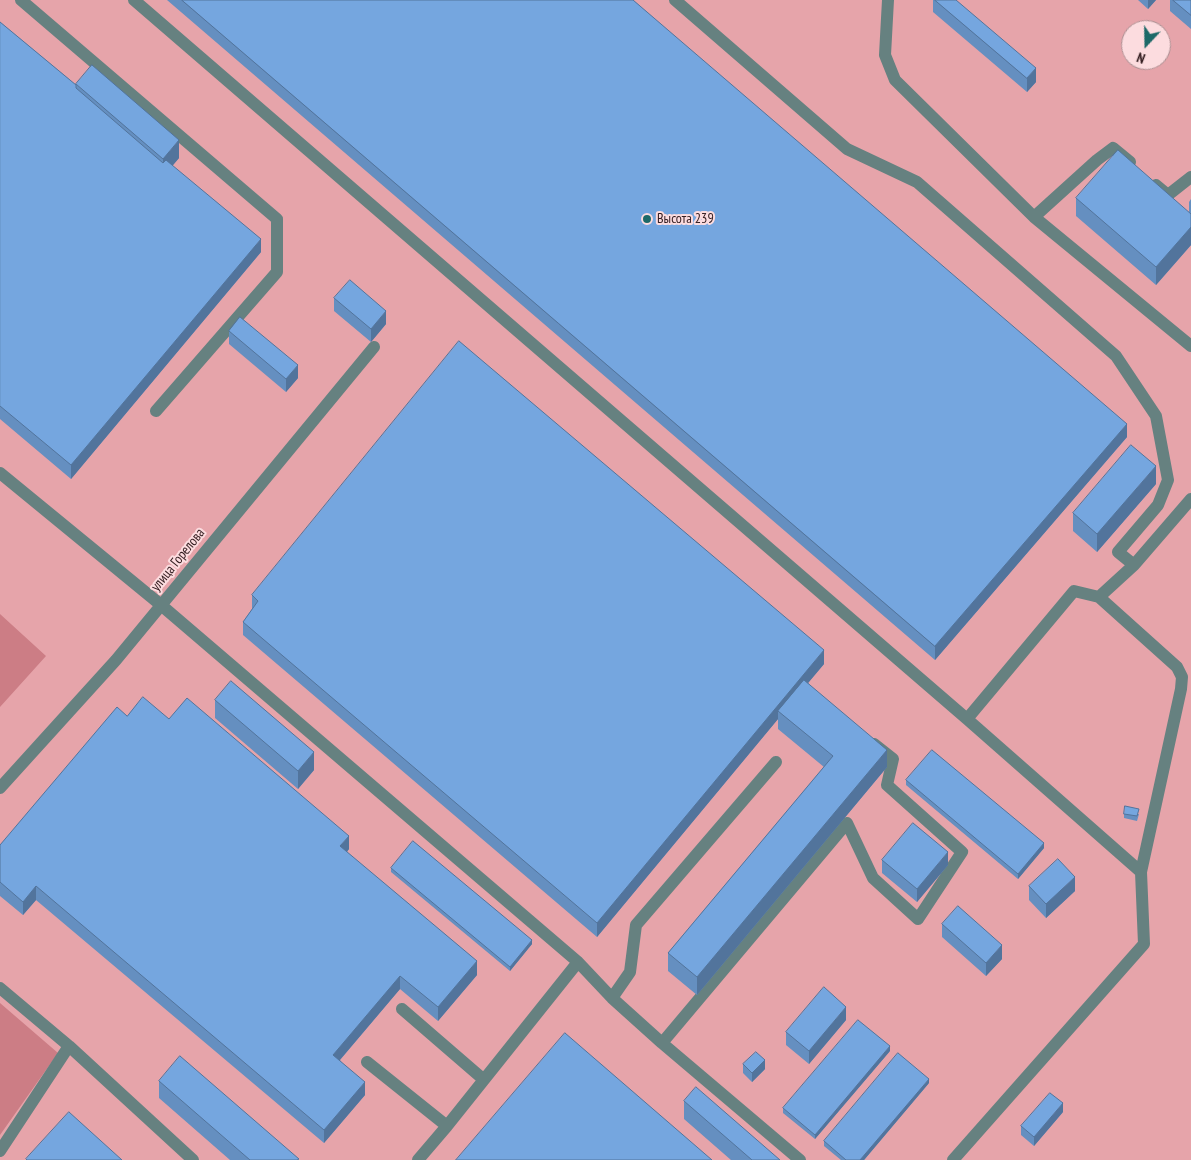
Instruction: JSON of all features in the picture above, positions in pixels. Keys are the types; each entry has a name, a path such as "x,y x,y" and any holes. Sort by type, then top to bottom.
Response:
{"street":[{"path":"21,0 276,219 276,272 156,411"},
{"path":"134,0 966,719 1140,872"},
{"path":"674,0 848,149 917,182 1116,356 1156,416 1168,480 1158,505 1118,552 1134,565"},
{"path":"888,0 885,55 895,80 1034,217 1191,346"},
{"path":"1034,217 1112,148 1168,195 1191,177"},
{"name":"улица Горелова","path":"0,788 116,660 374,347"},
{"path":"0,473 161,605 578,962 612,998 662,1043 800,1160"},
{"path":"1099,597 1134,565 1191,499"},
{"path":"953,1160 1144,944 1140,872 1181,689 1182,677 1176,667 1099,597 1074,591 966,719"},
{"path":"662,1043 847,823 873,878 918,919 957,860 962,852 886,785 893,759 863,735"},
{"path":"612,998 630,972 636,925 776,762"},
{"path":"418,1160 578,962"},
{"path":"0,988 69,1046 193,1160"},
{"path":"402,1009 483,1079"},
{"path":"0,1151 69,1046"},
{"path":"367,1062 447,1126"}],"shaded area":[{"path":"0,0 1191,0 1191,1160 0,1160"},
{"path":"0,614 46,656 0,707"},
{"path":"0,1003 58,1053 0,1135"}],"building":[{"name":"Высота 239","path":"182,0 633,0 1127,424 935,646"},
{"path":"935,0 956,0 1036,68 1027,78"},
{"path":"1173,0 1191,0 1191,15"},
{"path":"0,22 76,85 76,88 163,163 166,160 261,239 71,465 0,406"},
{"path":"92,65 179,140 163,159 76,84"},
{"path":"1118,150 1191,214 1191,227 1156,267 1076,198"},
{"path":"350,280 386,311 371,329 334,298"},
{"path":"240,317 298,365 286,379 229,331"},
{"path":"459,341 824,650 597,923 243,622 258,601 252,595"},
{"path":"1131,445 1156,466 1097,534 1073,513"},
{"path":"804,680 887,750 697,977 668,953 833,756 778,711"},
{"path":"231,681 314,752 298,771 215,700"},
{"path":"143,697 169,719 187,698 349,836 340,846 477,961 438,1007 400,976 333,1055 365,1082 324,1130 36,886 23,902 0,882 0,845 117,707 127,716"},
{"path":"932,750 1044,843 1018,874 906,780"},
{"path":"1125,806 1139,809 1137,816 1124,814"},
{"path":"913,823 948,852 917,889 882,860"},
{"path":"413,841 532,940 510,967 391,868"},
{"path":"1058,859 1075,877 1046,904 1029,886"},
{"path":"958,906 1002,945 986,963 942,924"},
{"path":"824,987 846,1007 809,1051 786,1032"},
{"path":"858,1020 890,1046 815,1135 783,1108"},
{"path":"565,1033 712,1160 456,1160"},
{"path":"756,1052 765,1060 752,1073 743,1064"},
{"path":"898,1053 929,1079 860,1160 846,1160 824,1141"},
{"path":"180,1056 299,1159 250,1160 159,1081"},
{"path":"696,1087 780,1160 752,1160 684,1101"},
{"path":"1050,1093 1063,1103 1034,1137 1021,1126"},
{"path":"69,1112 122,1160 27,1160"}],"place":[{"name":"Высота 239","path":"647,219"}]}
